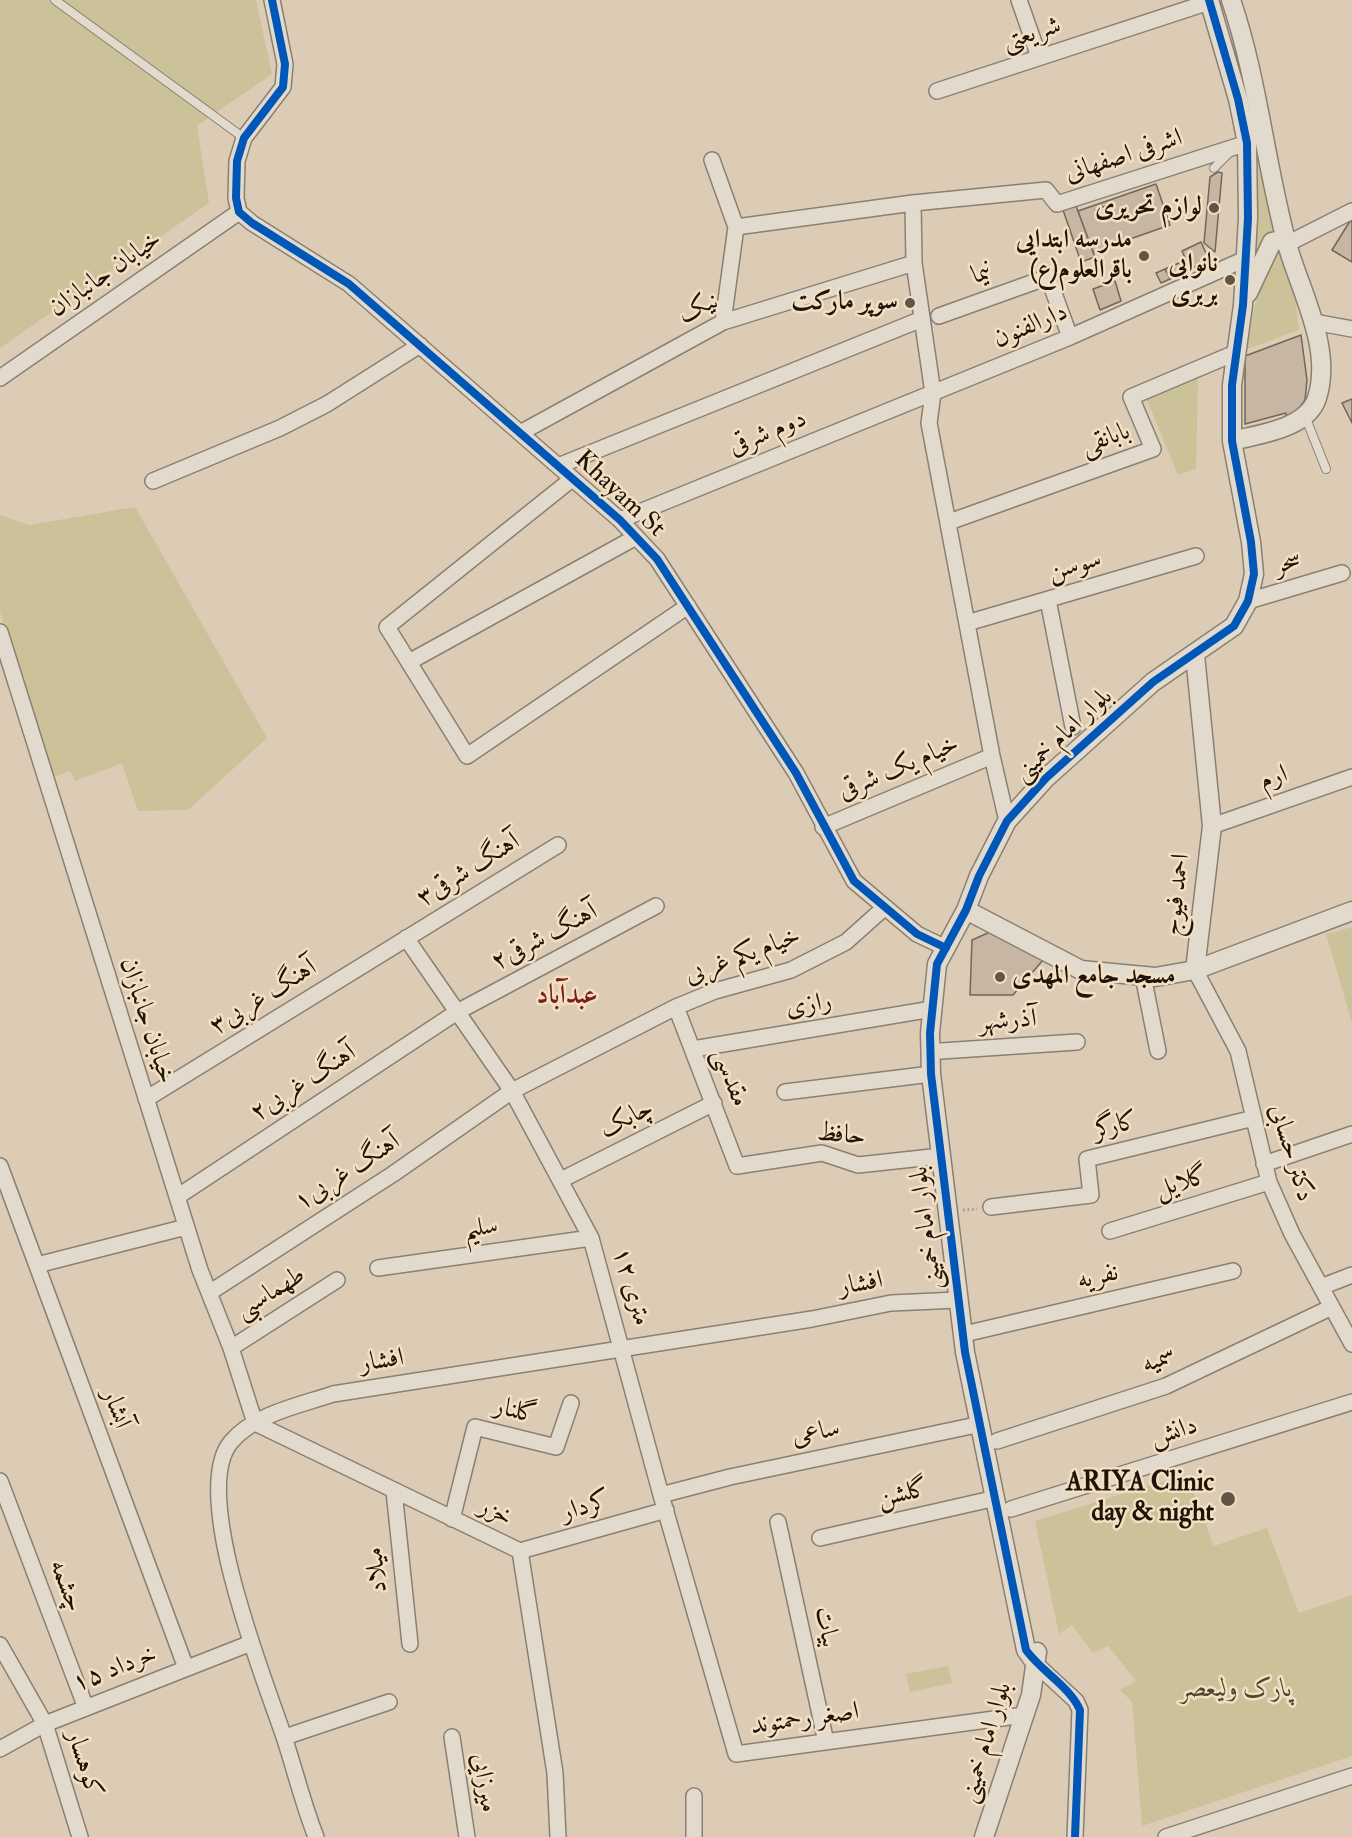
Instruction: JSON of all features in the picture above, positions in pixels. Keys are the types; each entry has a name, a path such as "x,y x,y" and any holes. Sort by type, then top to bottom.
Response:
{"street":[{"path":"239,212 236,198 237,161 244,138 283,87 285,64 272,0"},
{"path":"1019,0 1040,57"},
{"path":"1231,0 1253,81 1287,244 1319,322 1321,371 1317,399 1305,416 1288,426 1232,441"},
{"name":"شریعتی","path":"937,91 1209,1"},
{"name":"بلوار امام خمینی","path":"1036,1664 1026,1650 965,1352 931,1074 932,1009 937,964 966,910 979,876 1008,821 1046,778 1153,682 1234,626 1248,601 1254,574 1251,542 1232,441 1235,353 1243,305 1245,258 1241,145 1238,99 1209,1"},
{"name":"اشرفی اصفهانی","path":"914,202 1046,190 1057,204 1241,145"},
{"path":"711,160 736,227 723,322"},
{"path":"736,227 914,202 914,263 933,393 929,423 992,756 1008,821"},
{"path":"1243,305 1268,247 1276,240 1287,244 1352,211"},
{"name":"Khayam St","path":"239,212 252,223 349,284 620,520 657,559 688,606 796,773 854,881 917,934 946,948"},
{"name":"خیابان جانبازان","path":"0,378 239,212"},
{"name":"دارالفنون","path":"933,393 1070,337 1245,258"},
{"name":"نیک","path":"520,433 723,322 914,263"},
{"name":"نیما","path":"939,316 1048,277 1070,337"},
{"path":"558,466 922,319"},
{"path":"1319,322 1352,329"},
{"path":"1319,322 1352,338"},
{"path":"153,481 290,423 327,404 420,345"},
{"name":"بابانقی","path":"949,522 1153,449 1131,397 1235,353"},
{"name":"دوم شرقی","path":"620,520 933,393"},
{"path":"572,479 387,627 467,756 688,606"},
{"path":"409,662 636,537"},
{"name":"سوسن","path":"968,623 1196,556"},
{"name":"سحر","path":"1248,601 1342,573"},
{"path":"1048,600 1073,727"},
{"name":"خیابان جانبازان","path":"0,632 186,1227 231,1348 255,1423"},
{"name":"احمد فیوج","path":"966,910 1082,970 1155,977 1195,970 1212,826 1195,654"},
{"name":"خیام یک شرقی","path":"823,827 992,756"},
{"name":"ارم","path":"1212,826 1352,777"},
{"name":"آهنگ شرقی۳","path":"406,938 558,845"},
{"name":"آهنگ شرقی۲","path":"457,1012 656,906"},
{"name":"خیام یکم غربی","path":"512,1091 676,1006 715,991 791,970 846,942 884,908"},
{"path":"1195,970 1352,911"},
{"name":"آهنگ غربی۳","path":"146,1099 406,938"},
{"name":"۱۲ متری","path":"406,938 512,1091 591,1238 666,1510"},
{"name":"بلوار امام خمینی","path":"946,948 948,966 941,1051 973,1332 1038,1648 1024,1715 984,1837"},
{"name":"دکتر حسابی","path":"1195,970 1238,1051 1269,1182 1292,1234 1352,1344"},
{"path":"1143,976 1158,1050"},
{"name":"مقدسی","path":"676,1006 737,1166"},
{"name":"رازی","path":"693,1049 932,1009"},
{"name":"آهنگ غربی۲","path":"177,1197 457,1012"},
{"name":"آذرشهر","path":"941,1051 1077,1042"},
{"path":"785,1092 931,1074"},
{"name":"آهنگ غربی۱","path":"209,1293 393,1174 512,1091"},
{"name":"چابک","path":"561,1180 714,1103"},
{"name":"کارگر","path":"991,1207 1091,1195 1087,1159 1254,1118"},
{"path":"1264,1164 1352,1134"},
{"name":"حافظ","path":"737,1166 822,1153 858,1165 941,1156"},
{"name":"آبشار","path":"0,1166 186,1668"},
{"name":"گلایل","path":"1110,1231 1269,1182"},
{"path":"37,1265 186,1227"},
{"name":"سلیم","path":"378,1268 591,1238"},
{"name":"نفریه","path":"973,1332 1233,1271"},
{"path":"1321,1287 1352,1275"},
{"name":"طهماسبی","path":"231,1348 337,1281"},
{"name":"افشار","path":"316,1837 285,1737 233,1589 219,1489 223,1461 230,1443 255,1423 333,1394 622,1349 891,1303 958,1300"},
{"name":"سمیه","path":"997,1441 1166,1386 1332,1307"},
{"name":"دانش","path":"1011,1509 1352,1402"},
{"name":"گلنار","path":"452,1519 474,1426 556,1447 571,1403"},
{"name":"خزر","path":"255,1423 520,1551 555,1773 558,1837"},
{"name":"ساعی","path":"661,1495 730,1477 981,1424"},
{"name":"چشمه","path":"0,1481 86,1708"},
{"name":"میلاد","path":"394,1491 410,1644"},
{"name":"گلشن","path":"820,1538 996,1498"},
{"name":"کردار","path":"520,1551 666,1510"},
{"name":"اصغر رحمتوند","path":"666,1510 736,1754 1024,1715"},
{"name":"بیات","path":"778,1522 826,1742"},
{"name":"۱۵ خرداد","path":"0,1749 45,1724 251,1643"},
{"name":"کوهسار","path":"0,1645 45,1724 80,1837"},
{"path":"1036,1664 1076,1701 1080,1710 1075,1837"},
{"path":"285,1737 389,1702"},
{"name":"میرزایی","path":"452,1737 467,1837"},
{"path":"1166,1837 1352,1776"},
{"path":"694,1796 694,1837"}],"lane":[{"path":"55,0 244,138"},
{"path":"1214,168 1241,145"},
{"path":"1305,416 1326,469"}],"green space":[{"path":"0,0 256,0 272,74 197,126 209,203 0,348"},
{"path":"1257,137 1277,235 1254,266 1258,187"},
{"path":"1281,248 1295,294 1299,330 1245,350 1257,299 1272,251"},
{"path":"1198,378 1196,469 1178,475 1146,398"},
{"path":"135,507 267,738 188,810 138,811 122,763 75,781 70,771 51,778 0,612 0,515 29,525"},
{"path":"1352,927 1352,1023 1326,934"},
{"name":"پارک ولیعصر","path":"1186,1474 1214,1546 1267,1528 1299,1613 1352,1595 1352,1756 1142,1826 1132,1702 1120,1690 1136,1681 1108,1646 1093,1653 1072,1625 1059,1634 1035,1521"},
{"path":"948,1666 952,1683 910,1692 906,1674"}],"building":[{"path":"1218,172 1222,173 1215,252 1204,243 1210,177"},
{"path":"1156,184 1170,225 1093,252 1078,211"},
{"path":"1076,206 1095,257 1081,262 1063,210"},
{"path":"1106,206 1109,214 1098,218 1095,210"},
{"path":"1350,221 1352,222 1352,262 1332,250"},
{"path":"1201,242 1209,260 1190,269 1182,251"},
{"path":"1186,260 1190,269 1170,279 1165,269"},
{"path":"1165,269 1170,279 1161,283 1156,273"},
{"path":"1115,281 1121,301 1100,310 1093,289"},
{"path":"1301,335 1307,380 1305,400 1297,411 1286,418 1286,413 1245,424 1245,356"},
{"path":"1352,399 1352,423 1342,403"},
{"name":"مسجد جامع المهدی","path":"990,932 1043,960 1013,995 970,995 972,940"}],"cycle path":[{"path":"272,0 285,64 283,87 244,138 237,161 236,198 239,212 252,223 349,284 620,520 657,559 796,773 854,881 917,934 946,948"},
{"path":"1075,1837 1080,1710 1062,1686 1026,1650 965,1352 931,1074 930,1033 937,964 966,910 979,876 1007,821 1046,778 1153,682 1234,626 1248,601 1254,574 1251,542 1232,441 1232,385 1243,305 1248,218 1247,143 1238,99 1209,0"}],"place":[{"name":"لوازم تحریری","path":"1214,208"},
{"name":"مدرسه ابتدایی باقرالعلوم(ع)","path":"1144,256"},
{"name":"نانوایی بربری","path":"1230,280"},
{"name":"سوپر مارکت","path":"910,303"},
{"name":"مسجد جامع المهدی","path":"1000,977"},
{"name":"ARIYA Clinic day & night","path":"1228,1499"}],"district":[{"name":"عبدآباد","path":"567,997"}]}
